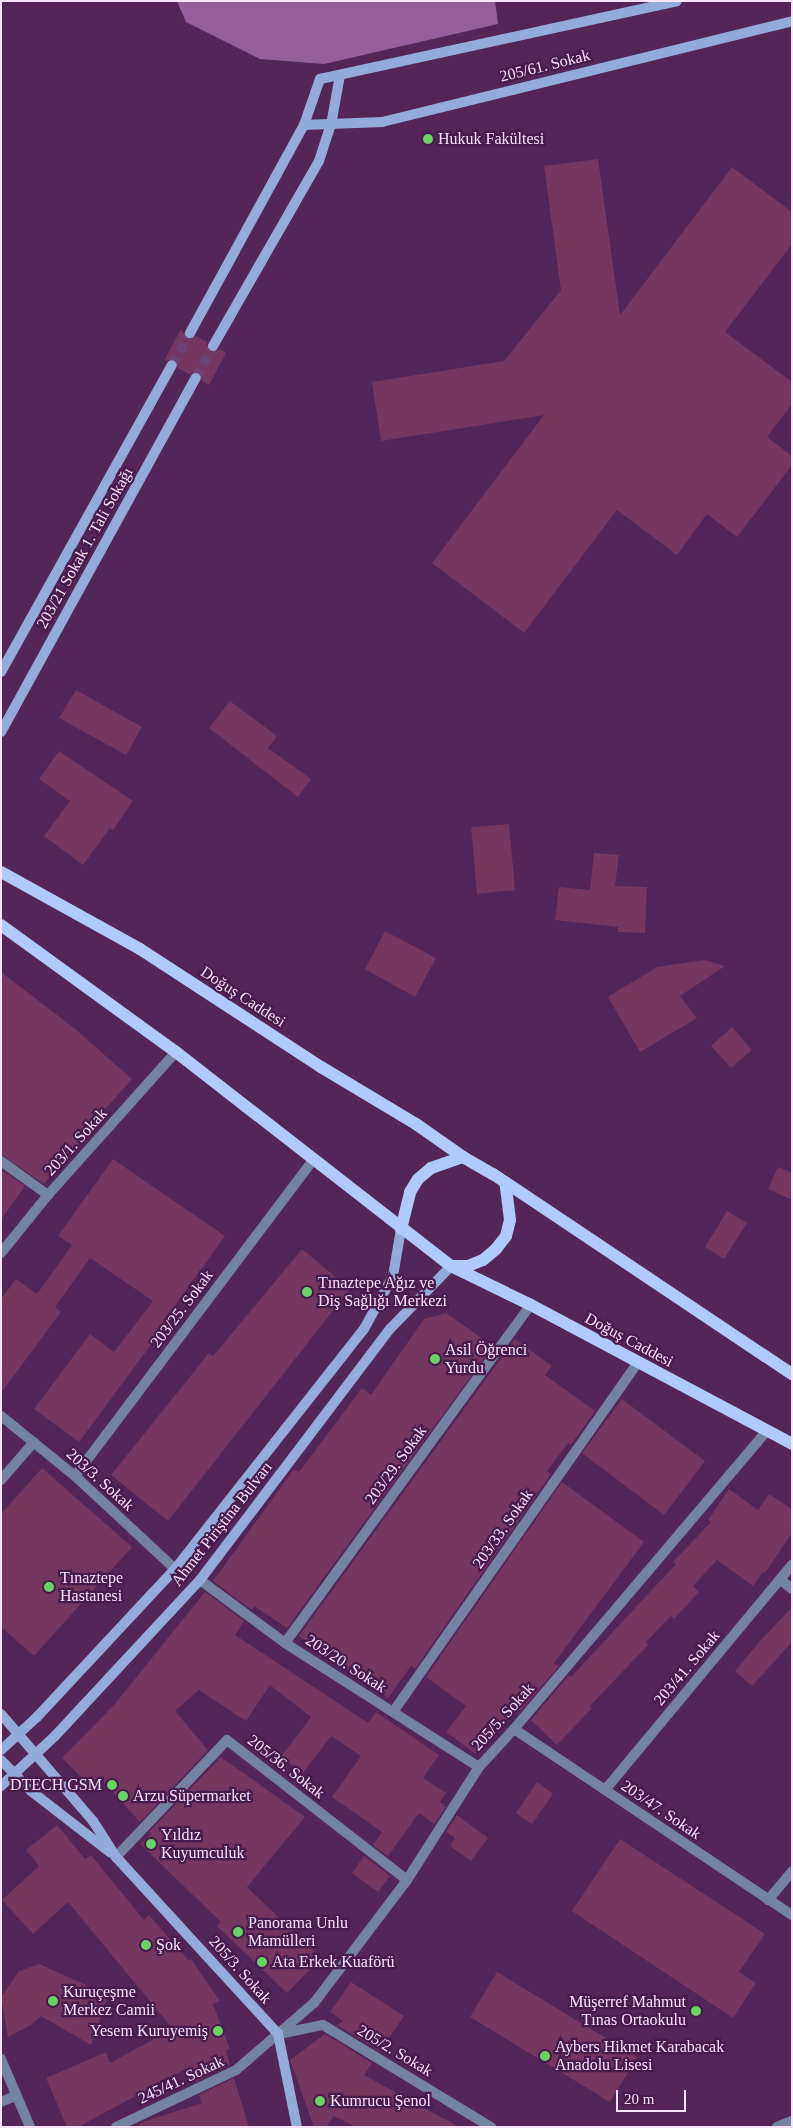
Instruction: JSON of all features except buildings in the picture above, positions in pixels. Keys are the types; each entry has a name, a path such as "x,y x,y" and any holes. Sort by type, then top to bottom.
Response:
{"main road":[{"name":"205/61. Sokak","path":"676,1 320,79 304,125 382,122 792,21"},
{"path":"213,346 319,161 331,125 340,75"},
{"path":"190,333 304,125"},
{"name":"203/21 Sokak 1. Tali Sokağı","path":"1,672 172,365"},
{"name":"203/21 Sokak 1. Tali Sokağı","path":"1,732 196,378"},
{"name":"Doğuş Caddesi","path":"1,872 140,949 321,1067 416,1124 463,1157"},
{"path":"1,926 176,1052 401,1229 451,1266 468,1266 483,1260 496,1250 506,1236 510,1220 504,1182"},
{"path":"401,1229 410,1192 418,1179 431,1168 463,1157 504,1182 792,1374"},
{"name":"Ahmet Piriştina Bulvarı","path":"1,1750 19,1735 175,1569 364,1329 393,1276 401,1229"},
{"name":"Doğuş Caddesi","path":"451,1266 531,1306 792,1444"},
{"name":"Ahmet Piriştina Bulvarı","path":"1,1786 36,1755 200,1580 390,1329 451,1266"},
{"name":"205/3. Sokak","path":"1,1714 93,1821 116,1857"},
{"name":"205/3. Sokak","path":"3,1762 31,1791 116,1857 278,2034"},
{"path":"278,2034 297,2127"}],"street":[{"name":"203/1. Sokak","path":"1,1253 48,1195 176,1052"},
{"name":"203/25. Sokak","path":"75,1476 313,1160"},
{"path":"1,1161 48,1195"},
{"name":"203/29. Sokak","path":"285,1642 531,1306"},
{"name":"203/33. Sokak","path":"392,1712 637,1363"},
{"name":"203/3. Sokak","path":"1,1416 75,1476 175,1569"},
{"name":"205/5. Sokak","path":"278,2034 314,2003 408,1880 479,1767 514,1729 766,1431"},
{"path":"1,1480 34,1442"},
{"name":"203/41. Sokak","path":"605,1790 792,1565"},
{"name":"203/20. Sokak","path":"200,1580 285,1642 479,1767"},
{"path":"781,1580 792,1589"},
{"name":"203/47. Sokak","path":"514,1729 792,1915"},
{"name":"205/36. Sokak","path":"116,1857 227,1740 408,1880"},
{"path":"768,1900 792,1871"},
{"name":"205/2. Sokak","path":"278,2034 323,2026 491,2127"},
{"name":"245/41. Sokak","path":"116,2127 236,2070 278,2034"},
{"path":"1,2059 15,2096 30,2127"},
{"path":"1,2102 15,2096"},
{"path":"777,2127 792,2121"}],"shaded area":[{"path":"177,1 495,1 498,24 324,64 260,59 186,22"}],"tunnel":[{"path":"172,365 190,333"},
{"path":"196,378 213,346"}],"place":[{"name":"Hukuk Fakültesi","path":"428,139"},
{"name":"Tınaztepe Ağız ve Diş Sağlığı Merkezi","path":"307,1292"},
{"name":"Asil Öğrenci Yurdu","path":"435,1359"},
{"name":"Tınaztepe Hastanesi","path":"49,1587"},
{"name":"DTECH GSM","path":"112,1785"},
{"name":"Arzu Süpermarket","path":"123,1796"},
{"name":"Yıldız Kuyumculuk","path":"151,1844"},
{"name":"Panorama Unlu Mamülleri","path":"238,1932"},
{"name":"Şok","path":"146,1945"},
{"name":"Ata Erkek Kuaförü","path":"262,1962"},
{"name":"Kuruçeşme Merkez Camii","path":"53,2001"},
{"name":"Müşerref Mahmut Tınas Ortaokulu","path":"696,2011"},
{"name":"Yesem Kuruyemiş","path":"218,2031"},
{"name":"Aybers Hikmet Karabacak Anadolu Lisesi","path":"545,2056"},
{"name":"Kumrucu Şenol","path":"320,2101"}]}
